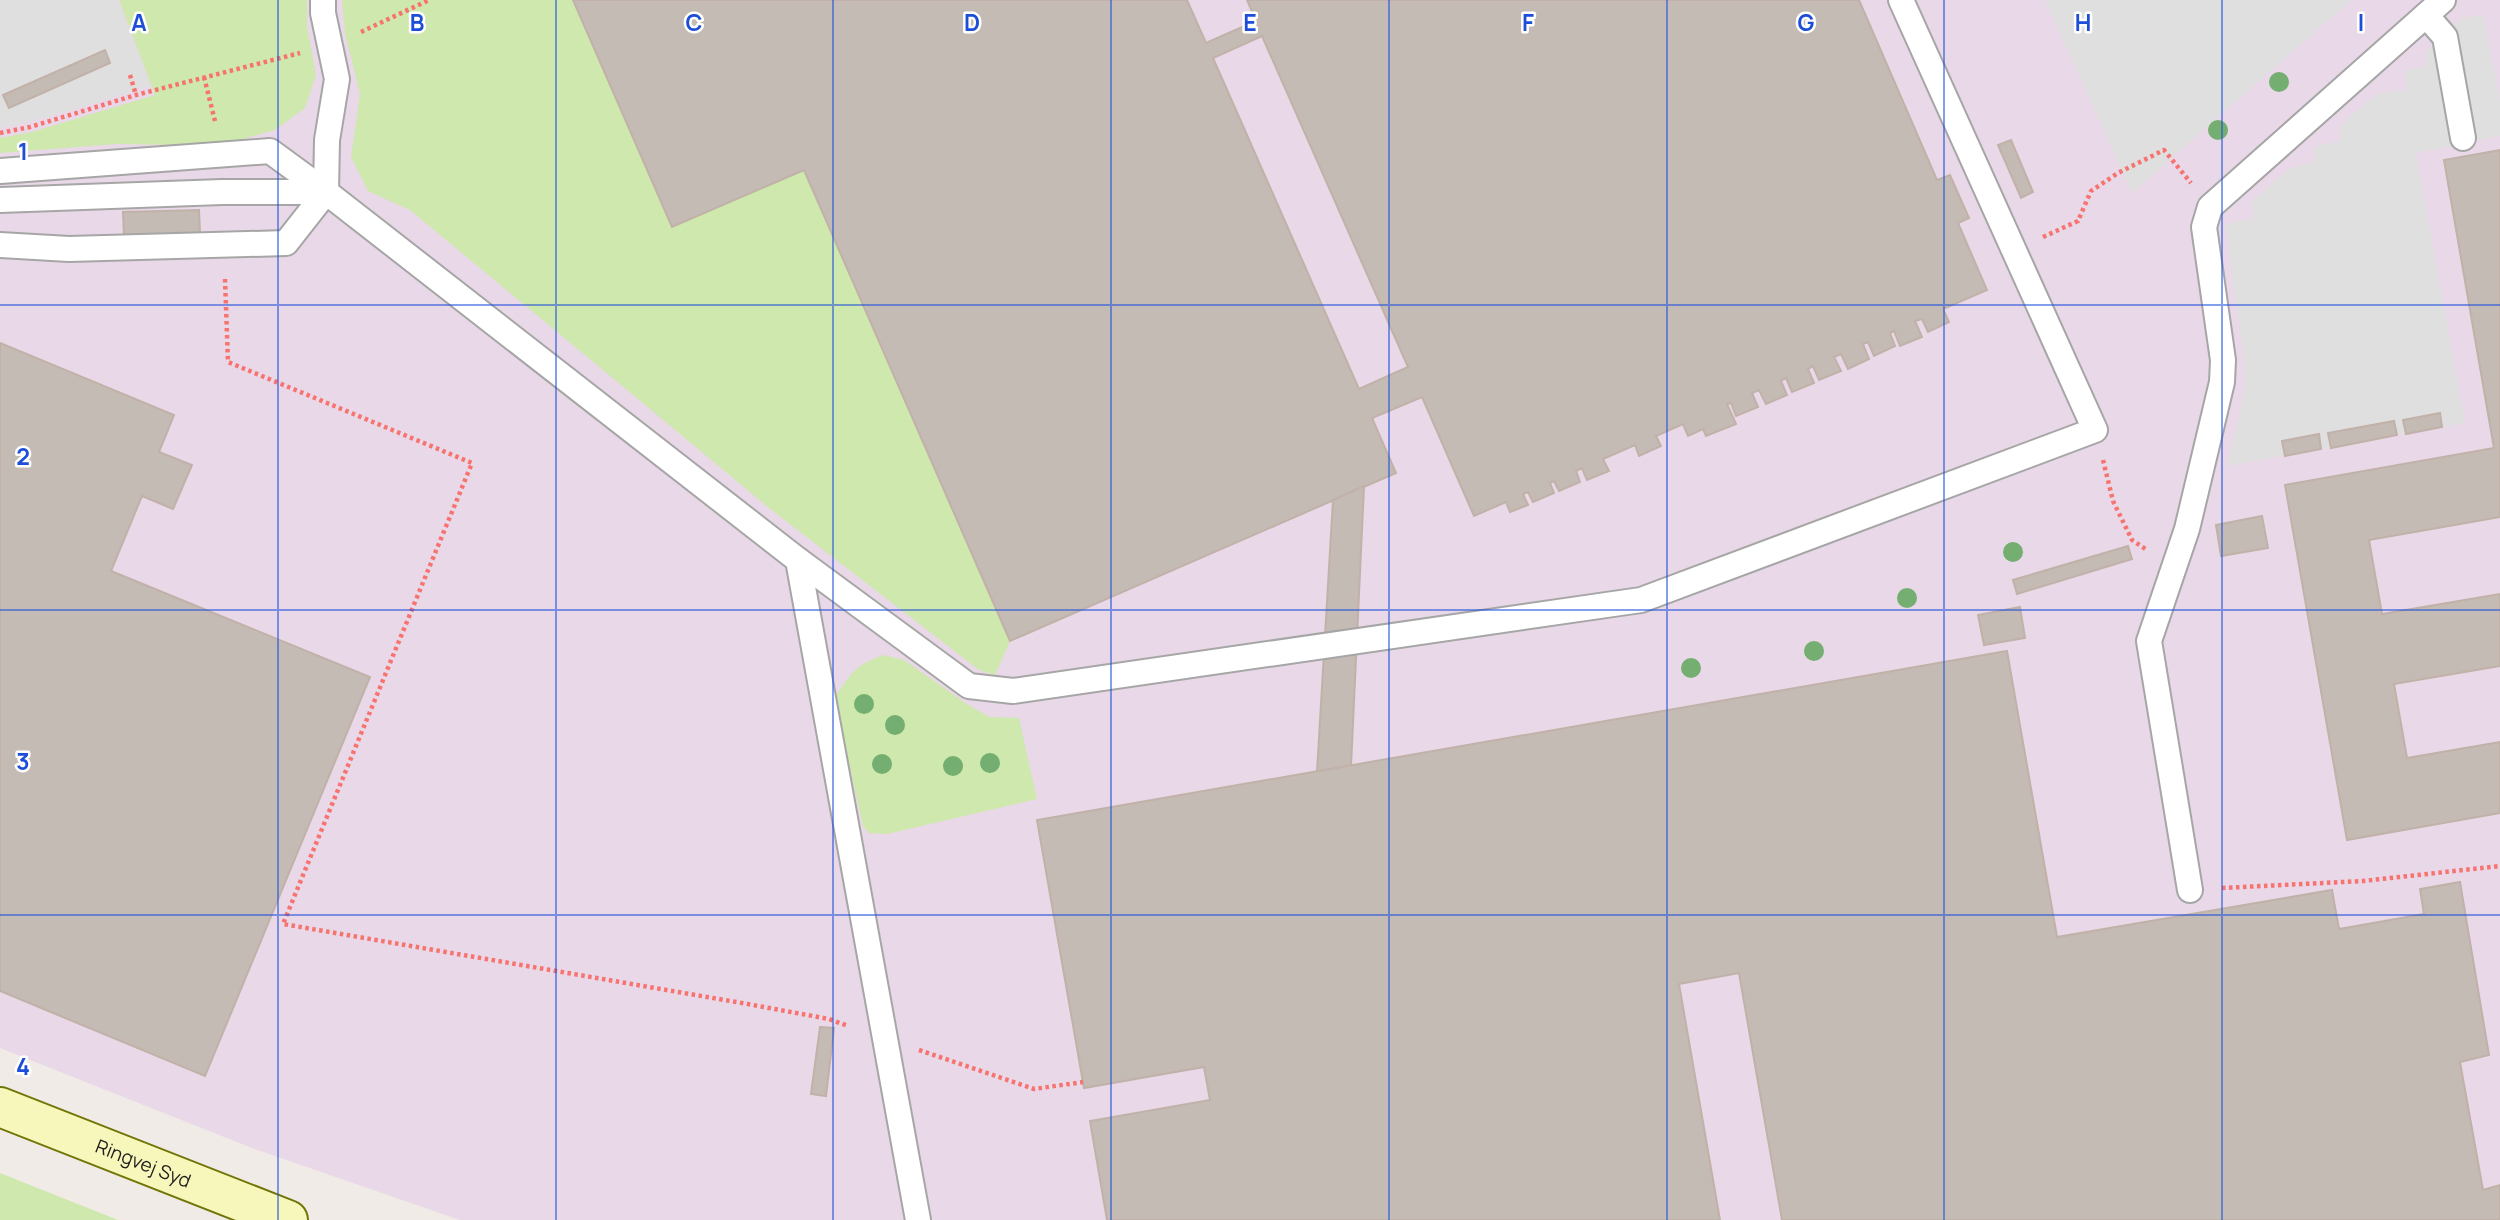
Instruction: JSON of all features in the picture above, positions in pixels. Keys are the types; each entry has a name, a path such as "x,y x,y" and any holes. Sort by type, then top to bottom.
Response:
{"main road":[{"name":"Ringvej Syd","path":"0,1107 289,1220"}],"lane":[{"path":"0,245 69,249 286,243 326,192 327,141 337,79 323,13 323,0"},
{"path":"0,171 270,151 798,560 969,686 1013,691 1641,600 2095,430 1900,0"},
{"path":"2190,890 2149,641 2187,528 2222,382 2223,360 2204,227 2210,207 2434,7 2445,37 2463,138"},
{"path":"0,200 222,192 326,192"},
{"path":"798,560 918,1220"}],"path":[{"path":"0,133 331,45 429,0"},
{"path":"130,75 136,95"},
{"path":"204,77 221,155"},
{"path":"2057,231 2078,221 2091,191 2118,173 2164,150"},
{"path":"224,246 228,362 472,463 283,923 829,1019 1034,1089 1083,1082"},
{"path":"2113,501 2132,540"},
{"path":"2190,890 2363,881 2500,866"}],"shaded area":[{"path":"0,0 2500,0 2500,1220 460,1220 252,1148 0,1048"},
{"path":"0,0 118,0 151,86 48,117 0,128"},
{"path":"2045,0 2351,0 2132,193"},
{"path":"2483,14 2500,100 2500,136 2416,153 2465,423 2226,466 2245,384 2243,350 2225,225 2253,218 2252,201 2289,169 2315,162 2314,147 2340,141 2339,127 2376,94 2407,90 2404,71 2427,66 2425,53 2460,19"}],"green space":[{"path":"119,0 307,0 307,27 316,75 305,108 275,130 235,141 182,145 117,144 0,153 0,138 32,132 155,95"},
{"path":"342,0 573,0 672,227 804,170 1010,641 995,675 979,670 769,508 410,210 368,191 351,157 360,94 345,33"},
{"path":"884,655 904,660 989,717 1019,718 1037,799 887,834 869,833 863,826 834,698 855,671 866,662"},
{"path":"0,1173 118,1220 0,1220"}],"building":[{"path":"573,0 1187,0 1206,43 1256,21 1247,0 1859,0 1937,180 1950,175 1969,218 1958,223 1987,290 1943,309 1949,322 1928,332 1922,319 1915,321 1922,337 1900,346 1894,331 1890,333 1895,346 1874,356 1868,342 1863,344 1869,359 1848,369 1841,354 1834,357 1841,371 1819,380 1813,366 1808,369 1814,383 1792,392 1786,378 1781,381 1787,395 1766,404 1759,390 1752,393 1758,407 1736,416 1731,403 1727,404 1736,424 1706,436 1703,429 1688,436 1683,424 1656,436 1661,446 1639,456 1635,445 1603,459 1609,471 1587,480 1582,468 1576,471 1580,482 1559,491 1554,481 1550,483 1554,493 1533,502 1528,492 1523,494 1528,505 1510,512 1506,502 1474,516 1422,397 1372,418 1396,473 1010,641 804,170 672,227","holes":["1262,36 1408,367 1359,389 1213,58"]},
{"path":"105,50 110,63 9,108 3,95"},
{"path":"2011,140 2033,192 2021,198 1998,145"},
{"path":"2500,150 2500,517 2369,540 2382,614 2500,594 2500,666 2394,684 2407,758 2500,742 2500,813 2347,840 2285,485 2494,448 2444,160"},
{"path":"199,210 200,233 124,236 123,212"},
{"path":"0,343 174,415 159,452 192,465 173,509 142,496 111,571 370,677 205,1076 0,991"},
{"path":"2440,413 2442,427 2406,434 2403,420"},
{"path":"2394,421 2397,435 2331,448 2328,433"},
{"path":"2319,434 2321,449 2285,456 2282,441"},
{"path":"1364,486 1351,766 1317,772 1333,500"},
{"path":"2262,516 2268,548 2221,556 2216,525"},
{"path":"2128,546 2132,559 2017,594 2013,580"},
{"path":"2020,607 2025,638 1984,645 1978,615"},
{"path":"2007,651 2057,937 2332,890 2339,929 2424,914 2420,889 2460,882 2489,1055 2460,1062 2483,1190 2500,1185 2500,1220 1782,1220 1739,973 1679,984 1720,1220 1107,1220 1090,1121 1210,1100 1204,1067 1084,1088 1037,820"},
{"path":"820,1027 834,1028 826,1096 811,1094"}]}
